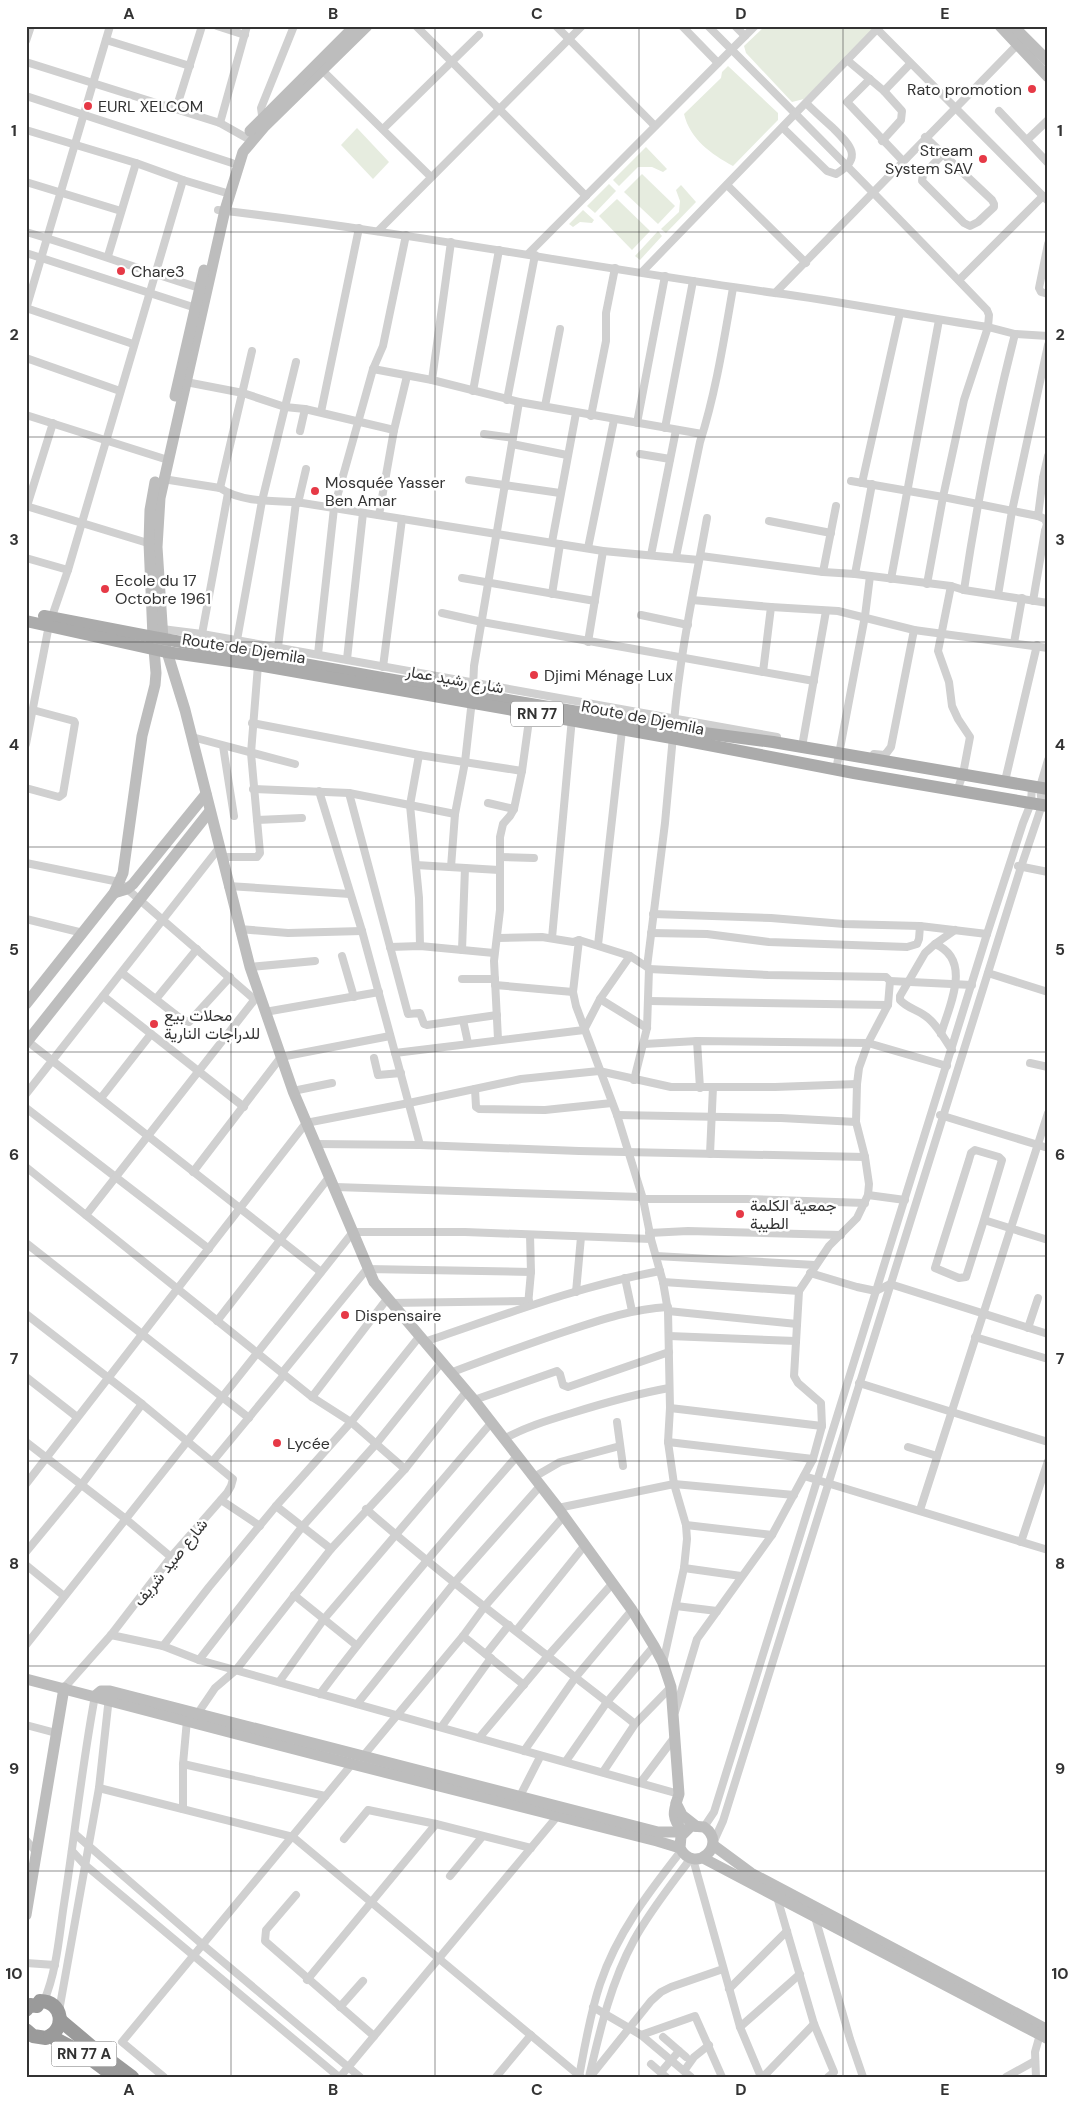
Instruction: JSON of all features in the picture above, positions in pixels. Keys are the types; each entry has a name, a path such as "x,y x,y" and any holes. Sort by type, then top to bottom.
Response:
{"highway":[{"path":"33,2003 52,2004 59,2015 92,2047 132,2077"},
{"path":"29,2034 41,2038 50,2036 58,2029 59,2015"},
{"name":"RN 77 A","path":"50,2036 84,2054 115,2077"}],"main road":[{"path":"26,614 51,621 160,641 473,693 572,715 839,750 1040,787"},
{"path":"26,621 51,621"},
{"name":"Route de Djemila","path":"160,641 258,665 473,693 530,713 572,715 622,730 674,728 836,770 1041,805"}],"street":[{"path":"26,41 31,26"},
{"path":"110,26 26,308 133,344"},
{"path":"176,109 202,26"},
{"path":"217,26 244,35"},
{"path":"220,123 247,26"},
{"path":"263,122 261,108 294,26"},
{"path":"153,545 164,479 164,459 235,154 355,26"},
{"path":"263,122 322,70 367,26"},
{"path":"416,26 586,196"},
{"path":"556,26 656,126"},
{"path":"378,231 582,26"},
{"path":"682,26 718,63"},
{"path":"708,26 847,168 874,191 987,310 989,315 988,326 964,400 927,584"},
{"path":"734,26 745,36"},
{"path":"507,400 531,255 586,196 755,26"},
{"path":"1000,26 1048,61"},
{"path":"1013,26 1021,41 1048,78"},
{"path":"642,272 879,28 910,64 1046,198 959,280"},
{"path":"383,129 478,35"},
{"path":"106,40 190,66"},
{"path":"775,293 806,263 925,137 1021,41"},
{"path":"847,60 901,109 902,120 882,141"},
{"path":"26,62 220,123 249,138"},
{"path":"884,92 910,64"},
{"path":"322,70 431,177"},
{"path":"870,79 847,102 903,161"},
{"path":"26,96 232,163"},
{"path":"783,128 827,171 836,174 847,168 852,156 850,144 806,103"},
{"path":"999,111 1048,163"},
{"path":"1027,140 1048,120"},
{"path":"26,130 136,163 226,193"},
{"path":"925,137 944,154 994,204 994,207 970,226 964,223 922,181 923,174 944,154"},
{"path":"226,193 249,138"},
{"path":"108,256 136,163"},
{"path":"26,744 51,621 68,570 148,293 183,180"},
{"path":"26,182 121,211"},
{"path":"727,185 806,263"},
{"path":"222,210 406,235 733,288 988,326 1015,334 1048,336"},
{"path":"26,1004 120,888 126,860 142,736 155,685 160,641 150,510 186,382 199,309 200,288 222,210"},
{"path":"321,412 359,228"},
{"path":"26,232 108,256 154,274 200,288"},
{"path":"318,654 334,508 360,422 373,369 383,346 406,235"},
{"path":"432,380 451,242"},
{"path":"1048,244 1039,288 1041,292 1048,294"},
{"path":"473,391 499,250"},
{"path":"26,253 199,309"},
{"path":"591,416 606,341 606,313 615,268"},
{"path":"637,423 665,276"},
{"path":"665,428 693,281"},
{"path":"676,557 702,434 718,370 733,288"},
{"path":"862,483 900,314"},
{"path":"891,578 939,320"},
{"path":"545,406 560,329"},
{"path":"964,590 976,504 996,408 1015,334"},
{"path":"998,595 1012,512 1048,345"},
{"path":"220,488 252,351"},
{"path":"26,358 120,391"},
{"path":"237,640 262,500 296,362"},
{"path":"373,369 432,380 507,400 702,434"},
{"path":"379,515 394,430 407,376"},
{"path":"186,382 243,393 285,407 305,408 394,430"},
{"path":"451,867 455,814 465,762 473,693 474,666 519,402"},
{"path":"300,431 305,408"},
{"path":"552,594 560,493 576,413"},
{"path":"26,415 164,459"},
{"path":"588,548 614,420"},
{"path":"53,423 26,506 153,545"},
{"path":"651,555 676,430"},
{"path":"484,434 567,455"},
{"path":"640,454 670,459"},
{"path":"1038,516 1046,479 1048,456"},
{"path":"278,647 297,502 306,468"},
{"path":"164,479 220,488 228,493 262,500 297,502 603,551 700,558 891,578 951,586 964,590 1048,603"},
{"path":"469,480 560,493"},
{"path":"851,481 943,497 1046,519 1046,531 1033,601"},
{"path":"855,574 872,484"},
{"path":"202,634 228,493"},
{"path":"824,572 836,506"},
{"path":"347,659 363,513"},
{"path":"634,1080 648,1028 648,968 651,933 665,823 674,728 688,625 707,518"},
{"path":"384,667 402,519"},
{"path":"770,521 831,533"},
{"path":"588,642 603,551"},
{"path":"26,558 68,570"},
{"path":"836,770 865,616 870,576"},
{"path":"462,578 595,601"},
{"path":"951,586 938,651 949,682 952,706 970,737 963,774 957,791"},
{"path":"1014,643 1022,598"},
{"path":"692,600 838,611 865,616 914,630 1048,648"},
{"path":"763,672 771,607"},
{"path":"803,741 826,611"},
{"path":"442,613 588,642 814,681"},
{"path":"641,615 688,625"},
{"name":"شارع رشيد عمار","path":"160,641 202,634 384,667 473,693 674,728 803,741 839,750 882,756 891,748 914,630"},
{"path":"160,641 178,686 257,997 265,1012 293,1091 333,1182 367,1269 388,1301 518,1455 632,1610 654,1646 663,1663 671,1686 677,1800 675,1818 683,1832"},
{"path":"1005,781 1037,646"},
{"path":"220,853 260,855 251,753 258,665"},
{"path":"155,685 178,686"},
{"path":"26,788 59,797 63,794 75,723 74,721 33,710"},
{"path":"498,1039 494,953 498,938 502,828 514,809 522,771 530,713"},
{"path":"552,938 572,715"},
{"path":"252,724 419,755 522,771"},
{"path":"598,945 622,730"},
{"path":"192,738 295,764"},
{"path":"223,746 234,816"},
{"path":"419,755 410,805 416,865 420,946"},
{"path":"589,2077 617,1979 634,1941 646,1919 696,1858 710,1852 723,1821 1041,805 1040,787 1048,760"},
{"path":"253,789 349,793 455,814"},
{"path":"319,791 362,931 420,1145"},
{"path":"349,793 408,1014 420,1012 424,1024 427,1026 497,1015"},
{"path":"120,888 135,882 206,794"},
{"path":"488,803 514,809"},
{"path":"33,2003 50,1987 55,1965 75,1834 85,1750 95,1696 101,1691 187,1720 352,1764 561,1812 658,1832 683,1832 700,1826 714,1812 1023,822 1041,805"},
{"path":"210,811 27,1042 321,1272"},
{"path":"257,820 302,818"},
{"path":"26,1094 163,920 220,853"},
{"path":"500,857 534,858"},
{"path":"26,863 120,888 139,899 230,977 257,997"},
{"path":"1010,864 1048,872"},
{"path":"416,865 499,870"},
{"path":"462,950 465,868"},
{"path":"228,886 350,894"},
{"path":"653,914 920,926 987,934"},
{"path":"26,919 83,933"},
{"path":"651,933 707,934 769,942 907,947 916,944 919,939 920,926"},
{"path":"239,929 288,933 362,931"},
{"path":"952,1050 934,1024 925,1015 905,1006 900,1000 900,996 925,953 955,930"},
{"path":"498,938 542,936 573,942 579,940 630,956 648,968 768,975 886,978 890,981 972,985"},
{"path":"579,940 573,992 576,1006 617,1115 642,1198 650,1236 664,1282 668,1309 670,1408 668,1442 674,1484 686,1525 684,1568 663,1663"},
{"path":"936,944 949,952 953,960 957,984 941,1034"},
{"path":"390,947 420,946 494,953"},
{"path":"156,1000 197,949"},
{"path":"342,956 354,997"},
{"path":"584,1030 600,999 630,956"},
{"path":"250,967 315,961"},
{"path":"988,972 1048,992"},
{"path":"122,973 181,1019 189,1022 230,977"},
{"path":"462,979 573,992"},
{"path":"672,1722 698,1640 741,1576 772,1535 813,1459 822,1426 821,1403 798,1383 794,1376 800,1291 829,1246 857,1218 868,1194 869,1184 856,1122 857,1084 859,1068 868,1043 888,1006 890,981"},
{"path":"265,1012 378,992"},
{"path":"103,996 244,1107"},
{"path":"86,1216 257,997"},
{"path":"600,999 648,1028"},
{"path":"649,1001 888,1006"},
{"path":"463,1020 468,1043"},
{"path":"395,1053 584,1030"},
{"path":"101,1098 151,1034"},
{"path":"193,1172 281,1057 390,1036"},
{"path":"644,1044 696,1041 868,1043 947,1066"},
{"path":"696,1041 700,1088"},
{"path":"374,1058 377,1073 380,1076 401,1073"},
{"path":"1030,1063 1048,1067"},
{"path":"26,1484 306,1123 409,1104 538,1076 599,1071 671,1087 775,1087 857,1084"},
{"path":"293,1091 332,1083"},
{"path":"710,1154 713,1087"},
{"path":"475,1089 476,1107 479,1109 545,1110 612,1103"},
{"path":"26,1108 209,1249"},
{"path":"932,1112 1048,1148"},
{"path":"920,1510 1048,1113"},
{"path":"617,1115 782,1118 856,1122"},
{"path":"315,1144 864,1157"},
{"path":"975,1150 999,1157 1002,1160 984,1220 966,1277 959,1278 937,1270 935,1268 971,1153 975,1150"},
{"path":"26,1167 312,1397 351,1422 405,1469"},
{"path":"333,1182 642,1198 865,1203"},
{"path":"217,1321 281,1240 333,1182"},
{"path":"868,1194 905,1200"},
{"path":"984,1220 1048,1240"},
{"path":"353,1232 466,1232 581,1237 650,1236 688,1231 841,1235"},
{"path":"26,1645 29,1635 127,1520 256,1352 353,1232"},
{"path":"528,1304 531,1272 530,1235"},
{"path":"576,1292 581,1237"},
{"path":"26,1243 249,1418"},
{"path":"656,1256 816,1265"},
{"path":"367,1269 531,1272"},
{"path":"213,1461 367,1269"},
{"path":"163,1646 276,1506 351,1422 421,1339 528,1304 625,1278 660,1271"},
{"path":"810,1273 857,1288 876,1291 890,1284 1048,1334"},
{"path":"625,1278 632,1311"},
{"path":"664,1282 800,1291"},
{"path":"1028,1328 1038,1298"},
{"path":"388,1301 528,1304"},
{"path":"312,1397 388,1301"},
{"path":"450,1373 519,1346 632,1311 668,1309 797,1324"},
{"name":"شارع صيد شريف","path":"26,1314 142,1404 233,1479 231,1486 221,1500 171,1557 111,1635 64,1688"},
{"path":"669,1336 796,1341"},
{"path":"976,1336 1048,1359"},
{"path":"198,1713 215,1688 236,1670 331,1549 470,1396 557,1371 560,1374 563,1385 568,1387 669,1352"},
{"path":"199,1660 302,1527 376,1444 441,1363"},
{"path":"26,1377 77,1417"},
{"path":"859,1383 1048,1442"},
{"path":"504,1439 519,1430 548,1420 633,1394 669,1388"},
{"path":"26,1552 82,1484 142,1404"},
{"path":"670,1408 822,1426"},
{"path":"617,1422 623,1466"},
{"path":"279,1682 324,1619 491,1423"},
{"path":"26,1442 82,1484 171,1557"},
{"path":"668,1442 813,1459"},
{"path":"358,1704 537,1481 560,1462 620,1446"},
{"path":"908,1447 937,1456"},
{"path":"320,1694 356,1645 426,1560 518,1455"},
{"path":"1021,1542 1048,1461"},
{"path":"804,1476 1048,1550"},
{"path":"364,1755 463,1636 561,1512 674,1484 794,1495"},
{"path":"221,1500 260,1526"},
{"path":"276,1506 331,1549"},
{"path":"366,1509 426,1560 547,1657 635,1724"},
{"path":"686,1525 772,1535"},
{"path":"442,1726 488,1656 585,1545"},
{"path":"26,1565 64,1596"},
{"path":"684,1568 741,1576"},
{"path":"479,1738 612,1584"},
{"path":"294,1595 356,1645"},
{"path":"676,1606 717,1612"},
{"path":"524,1751 574,1678 632,1610"},
{"path":"111,1635 163,1646 199,1660 442,1726 540,1756 566,1761 642,1782 677,1800 682,1816 710,1832 713,1844 751,1873 1044,2033 1035,2061 1036,2077"},
{"path":"463,1636 524,1685"},
{"path":"566,1761 607,1702 654,1646"},
{"path":"26,1679 95,1696"},
{"path":"603,1772 635,1724 671,1686"},
{"path":"26,1916 27,1900 37,1853 64,1688"},
{"path":"110,1695 198,1713 520,1796 561,1812 681,1849 1002,2010"},
{"path":"59,2015 98,1788 110,1695"},
{"path":"183,1809 183,1764 187,1720"},
{"path":"26,1725 56,1733"},
{"path":"642,1782 674,1738"},
{"path":"520,1796 540,1756"},
{"path":"183,1764 325,1796"},
{"path":"164,2077 122,2042 352,1764"},
{"path":"98,1788 293,1837 580,2076 593,2007 610,1958 622,1934 646,1896 681,1849 679,1840 683,1832"},
{"path":"658,1832 677,1800"},
{"path":"344,1839 368,1810 436,1824 532,1848"},
{"path":"72,1851 84,1864 340,2077 561,1812"},
{"path":"307,1980 436,1824"},
{"path":"75,1834 360,2077"},
{"path":"450,1876 482,1837"},
{"path":"26,1840 37,1853"},
{"path":"696,1858 723,1969 740,2027 762,2077 814,2024"},
{"path":"296,1895 266,1930 265,1941 307,1980 374,2036"},
{"path":"777,1897 814,2024 834,2072 828,2077"},
{"path":"815,1917 850,2039 863,2077"},
{"path":"729,1989 787,1931"},
{"path":"26,1963 55,1965"},
{"path":"589,2077 629,2027 661,1992 723,1969"},
{"path":"740,2027 800,1974"},
{"path":"340,2008 363,1981"},
{"path":"593,2007 641,2035 691,2077"},
{"path":"641,2035 695,2016 722,2077"},
{"path":"496,2077 531,2035"},
{"path":"663,2037 686,2057"},
{"path":"684,2071 694,2057 709,2045"},
{"path":"651,2064 664,2074 671,2060 679,2051"},
{"path":"1006,2077 1035,2061"}],"shaded area":[{"path":"765,26 877,26 804,99 792,102 746,53 744,46"},
{"path":"728,66 778,113 778,120 733,166 702,145 691,131 684,114 721,78 722,72"},
{"path":"357,128 389,162 373,179 341,145"},
{"path":"646,147 667,169 663,172 652,167 638,167 619,186 613,180"},
{"path":"642,174 675,206 658,224 624,192"},
{"path":"609,184 616,191 595,213 587,206"},
{"path":"681,185 696,202 666,233 661,229 679,212 680,201 676,190"},
{"path":"617,199 650,231 632,250 599,216"},
{"path":"583,210 594,220 592,223 580,222 573,227 569,224"},
{"path":"658,231 662,236 640,260 635,256"}],"place":[{"name":"Rato promotion","path":"1032,89"},
{"name":"EURL XELCOM","path":"88,106"},
{"name":"Stream System SAV","path":"983,159"},
{"name":"Chare3","path":"121,271"},
{"name":"Mosquée Yasser Ben Amar","path":"315,491"},
{"name":"Ecole du 17 Octobre 1961","path":"105,589"},
{"name":"Djimi Ménage Lux","path":"534,675"},
{"name":"محلات بيع للدراجات النارية","path":"154,1024"},
{"name":"جمعية الكلمة الطيبة","path":"740,1214"},
{"name":"Dispensaire","path":"345,1315"},
{"name":"Lycée","path":"277,1443"}]}
